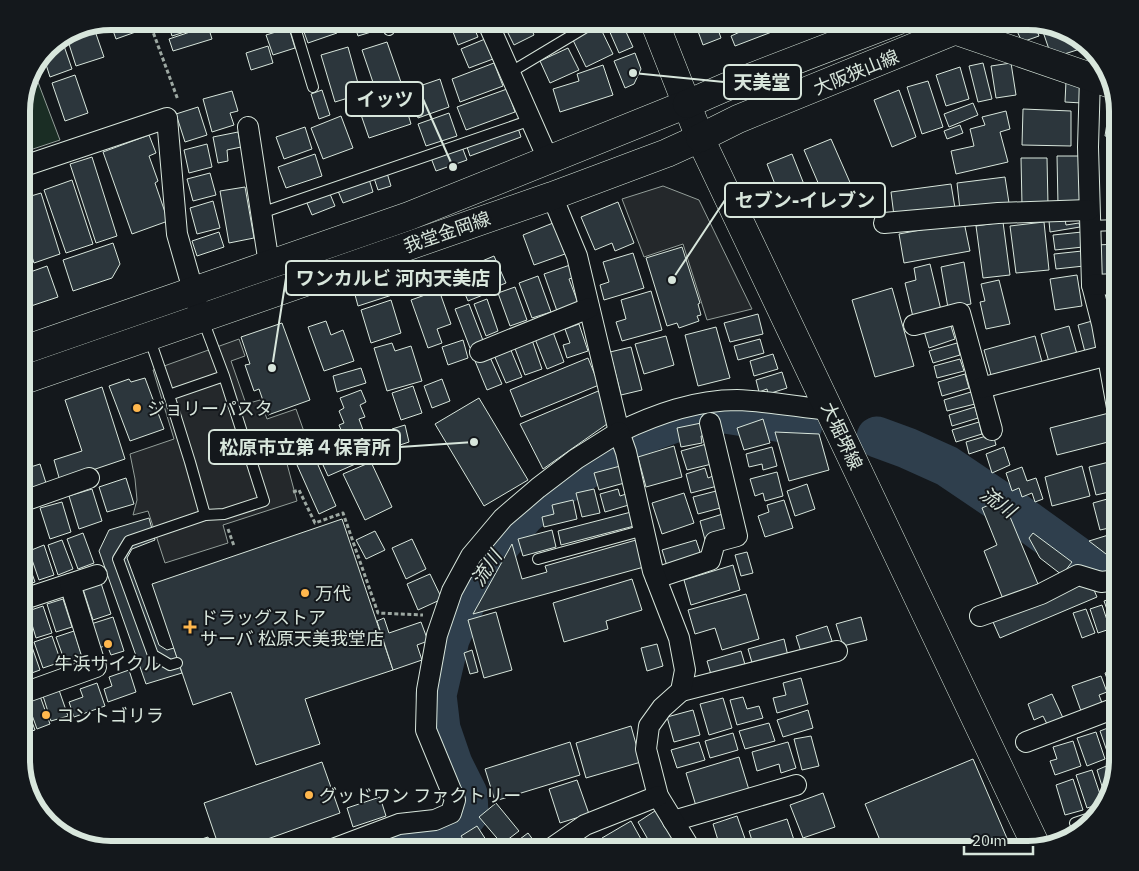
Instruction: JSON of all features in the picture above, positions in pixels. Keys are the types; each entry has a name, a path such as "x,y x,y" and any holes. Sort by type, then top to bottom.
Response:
{"main road":[{"name":"大堀堺線","path":"658,30 700,138 1033,840"},
{"name":"大阪狭山線","path":"687,104 874,30"},
{"name":"大阪狭山線","path":"700,138 738,119 950,30"},
{"name":"大阪狭山線","path":"975,30 1101,80"},
{"name":"我堂金岡線","path":"30,348 409,216 687,104"},
{"name":"我堂金岡線","path":"30,378 552,196 667,153 700,138"}],"street":[{"path":"491,30 548,159"},
{"path":"1101,80 1088,147 1089,218 1092,285 1109,361"},
{"path":"30,165 167,118 177,234 202,318"},
{"path":"248,126 269,264"},
{"path":"552,196 577,256 656,578 679,638 685,670 681,691"},
{"path":"884,223 998,213 1089,218"},
{"path":"1092,285 1109,284"},
{"path":"480,352 589,308"},
{"path":"914,325 960,313 992,430"},
{"path":"981,388 1108,355"},
{"path":"354,841 399,824 435,820 450,813 455,800 426,730 427,690 437,635 452,591 472,556 504,518 538,488 576,459 622,441 661,414 703,403 737,400 829,410"},
{"path":"656,578 710,560 715,542 737,536 710,423"},
{"path":"30,499 89,478"},
{"path":"30,597 97,575"},
{"path":"980,616 1041,594 1078,575 1101,582 1109,581"},
{"path":"30,691 96,667 70,584"},
{"path":"685,841 658,796 646,749 649,726 662,708 681,691 837,651"},
{"path":"1026,742 1109,710"},
{"path":"673,821 796,785"},
{"path":"563,841 585,825 658,796"}],"lane":[{"path":"296,30 313,88"},
{"path":"511,72 581,30"},
{"path":"261,213 531,120"},
{"path":"1089,218 1109,223"},
{"path":"177,663 170,665 153,655 118,559 129,541 205,515 224,514 264,501 224,376 202,318"},
{"path":"149,337 169,395 205,515"},
{"path":"169,395 224,376"},
{"path":"538,559 644,530"},
{"path":"1075,823 1080,821"}],"path":[{"path":"152,30 179,103 172,106 167,118"},
{"path":"293,492 299,490 315,524 343,513 378,613 444,615"}],"green space":[{"path":"37,79 60,140 30,150 30,106"}],"shaded area":[{"path":"663,186 699,200 752,309 707,320 683,244 644,257 622,199"},
{"path":"239,339 245,356 231,361 246,404 260,400 267,419 296,409 307,440 283,449 297,501 223,525 228,543 165,563 148,511 133,515 137,500 130,454 174,439 153,370"}],"building":[{"path":"113,30 141,30 116,39"},
{"path":"170,30 191,30 172,36"},
{"path":"196,30 209,30 212,39 173,51 169,39"},
{"path":"290,30 295,48 273,55 266,35"},
{"path":"303,30 336,30 337,33 308,43"},
{"path":"356,30 378,30 358,36"},
{"path":"452,30 475,30 478,37 458,45"},
{"path":"506,30 532,30 534,35 514,45"},
{"path":"589,30 601,30 613,54 586,67 572,38"},
{"path":"609,30 625,30 633,47 619,53"},
{"path":"698,30 718,30 721,38 703,45"},
{"path":"777,30 735,46 731,36 742,31"},
{"path":"1017,31 1037,31 1039,36 1022,42"},
{"path":"95,32 104,57 76,66 69,43 85,34"},
{"path":"1043,32 1054,34 1079,49 1052,58"},
{"path":"485,39 493,59 469,68 461,49"},
{"path":"387,42 403,88 378,97 362,50"},
{"path":"64,46 72,69 50,77 46,64"},
{"path":"268,46 273,63 251,70 246,53"},
{"path":"348,47 361,94 335,102 321,55"},
{"path":"568,48 579,70 550,83 540,61"},
{"path":"635,53 641,69 634,84 625,88 614,61"},
{"path":"494,63 503,86 460,102 452,79"},
{"path":"983,63 992,99 978,102 969,66"},
{"path":"1011,63 1016,95 996,98 991,66"},
{"path":"603,65 613,95 560,112 553,89 579,81 577,74"},
{"path":"960,67 969,99 946,106 936,75"},
{"path":"75,75 88,113 65,121 52,83"},
{"path":"440,79 449,107 418,118 408,90"},
{"path":"928,81 943,127 922,134 907,87"},
{"path":"1066,81 1083,82 1082,103 1065,102"},
{"path":"507,89 515,112 466,130 457,107"},
{"path":"322,90 330,115 319,119 311,94"},
{"path":"899,90 916,137 892,147 874,100"},
{"path":"232,91 238,111 230,113 234,125 212,132 203,99"},
{"path":"402,94 411,124 369,138 359,109"},
{"path":"973,103 978,115 949,127 944,114"},
{"path":"198,107 207,135 185,142 176,114"},
{"path":"1023,109 1071,111 1071,146 1022,145"},
{"path":"1006,111 1010,129 1000,132 1008,162 956,174 951,151 974,146 970,129 985,125 982,117"},
{"path":"1109,111 1109,137 1105,136"},
{"path":"449,113 457,136 426,146 418,124"},
{"path":"341,116 353,148 323,159 311,128"},
{"path":"517,125 521,137 470,156 466,144"},
{"path":"960,125 963,133 947,139 944,131"},
{"path":"305,127 312,149 284,159 276,137"},
{"path":"238,132 241,147 227,150 228,161 218,163 213,137"},
{"path":"149,135 156,153 149,156 158,181 155,183 168,221 132,234 103,152"},
{"path":"831,139 852,187 825,199 804,150"},
{"path":"207,144 212,167 189,173 184,150"},
{"path":"462,147 467,160 436,171 431,158"},
{"path":"315,154 322,176 286,188 278,167"},
{"path":"792,154 811,202 786,212 767,164"},
{"path":"1057,156 1079,156 1080,204 1058,205"},
{"path":"92,157 117,236 96,243 70,164"},
{"path":"1021,158 1047,158 1048,205 1022,205"},
{"path":"210,173 216,195 193,201 187,179"},
{"path":"387,173 391,186 378,190 374,178"},
{"path":"1005,177 1009,203 960,210 957,183"},
{"path":"369,179 373,192 343,203 338,191"},
{"path":"72,180 93,244 66,253 44,190"},
{"path":"951,184 955,208 894,216 891,192"},
{"path":"245,187 254,238 229,243 220,191"},
{"path":"41,193 60,254 34,263 30,250 30,196"},
{"path":"330,194 335,206 312,215 307,203"},
{"path":"213,201 220,228 197,234 190,208"},
{"path":"618,202 634,243 615,251 612,243 595,250 581,217"},
{"path":"1065,219 1066,225 1079,223 1080,227 1050,232 1049,221"},
{"path":"964,222 970,251 904,263 899,234"},
{"path":"1003,222 1010,275 983,278 976,226"},
{"path":"1044,222 1049,270 1016,273 1010,226"},
{"path":"553,223 565,254 534,265 523,235"},
{"path":"219,232 224,247 197,256 192,241"},
{"path":"1082,232 1083,247 1055,250 1053,235"},
{"path":"113,243 120,264 112,278 73,291 63,260"},
{"path":"1109,244 1109,279 1099,279 1097,245"},
{"path":"682,247 700,303 698,304 701,315 697,316 699,321 679,328 677,323 667,326 646,258"},
{"path":"1082,251 1084,266 1056,269 1054,254"},
{"path":"633,253 644,288 604,300 600,285 609,282 603,262"},
{"path":"494,256 506,283 486,291 475,264"},
{"path":"447,261 453,275 442,279 436,266"},
{"path":"469,261 483,295 468,301 454,268"},
{"path":"964,262 971,304 948,308 941,267"},
{"path":"930,264 941,310 913,317 905,283 916,280 914,268"},
{"path":"570,265 575,277 569,279 578,303 557,311 544,274"},
{"path":"47,266 58,297 31,306 30,272"},
{"path":"1077,275 1082,306 1055,310 1050,279"},
{"path":"538,276 551,312 532,318 519,283"},
{"path":"388,280 392,295 358,306 354,291"},
{"path":"999,280 1010,324 986,329 980,302 985,301 981,284"},
{"path":"515,287 527,320 510,326 498,293"},
{"path":"892,288 914,366 875,377 852,300"},
{"path":"439,290 451,324 437,329 442,343 428,348 411,300"},
{"path":"651,291 662,330 622,341 616,322 626,319 621,300"},
{"path":"487,299 498,331 486,336 474,304"},
{"path":"391,300 401,333 371,343 361,310"},
{"path":"469,304 484,343 470,348 455,309"},
{"path":"758,314 763,334 730,342 724,323"},
{"path":"326,321 331,335 343,330 354,361 324,371 308,327"},
{"path":"1092,321 1099,348 1085,352 1078,325"},
{"path":"282,323 310,400 268,415 259,389 254,391 245,365 250,364 241,337"},
{"path":"950,323 955,339 929,348 924,331"},
{"path":"579,324 588,351 567,358 563,345 570,343 565,329"},
{"path":"1069,326 1077,354 1049,362 1041,334"},
{"path":"716,327 730,378 698,386 685,335"},
{"path":"553,332 564,362 547,369 535,339"},
{"path":"666,336 674,365 644,374 635,344"},
{"path":"1035,336 1042,362 991,375 984,350"},
{"path":"760,339 764,353 738,360 734,346"},
{"path":"463,340 468,358 448,365 442,347"},
{"path":"532,340 542,369 525,375 514,346"},
{"path":"392,343 395,351 411,346 422,381 387,391 374,348"},
{"path":"957,343 960,355 933,363 929,351"},
{"path":"631,347 642,390 621,395 610,352"},
{"path":"510,348 522,377 506,383 494,355"},
{"path":"773,354 778,369 754,376 750,361"},
{"path":"489,355 502,384 487,390 475,361"},
{"path":"588,358 599,385 521,417 510,390"},
{"path":"960,359 964,371 937,378 934,366"},
{"path":"361,368 366,383 337,392 333,376"},
{"path":"782,372 787,388 768,394 767,389 759,392 756,380"},
{"path":"965,374 969,388 942,396 938,382"},
{"path":"145,378 164,429 130,441 109,386 129,379 131,382"},
{"path":"442,379 450,401 432,408 424,386"},
{"path":"413,386 422,413 401,420 392,393"},
{"path":"102,387 125,459 60,481 54,460 82,451 65,400"},
{"path":"603,389 607,424 543,469 520,424"},
{"path":"361,390 366,402 360,405 365,417 359,419 363,430 344,437 339,425 344,423 339,411 344,408 340,398"},
{"path":"971,392 975,404 947,411 944,400"},
{"path":"479,398 528,480 484,506 435,424"},
{"path":"975,407 978,418 952,426 949,415"},
{"path":"1109,413 1109,442 1057,455 1050,428"},
{"path":"763,419 770,443 744,450 737,428"},
{"path":"706,422 708,435 701,436 702,443 681,447 677,428"},
{"path":"979,422 982,434 956,442 952,430"},
{"path":"405,425 409,442 397,446 392,429"},
{"path":"775,432 819,434 829,470 789,481"},
{"path":"366,433 376,455 328,476 314,445 328,439 338,446"},
{"path":"993,434 996,445 969,454 966,442"},
{"path":"710,443 716,463 687,470 681,451"},
{"path":"674,446 682,477 646,487 638,457"},
{"path":"772,447 777,466 763,470 762,464 749,467 746,454"},
{"path":"1004,447 1010,465 992,473 986,454"},
{"path":"311,449 336,506 319,514 293,456"},
{"path":"371,462 392,507 365,520 343,474"},
{"path":"1109,462 1109,492 1096,495 1089,467"},
{"path":"40,464 46,483 30,489 30,467"},
{"path":"624,465 628,482 599,490 594,473"},
{"path":"1082,466 1090,496 1052,506 1045,477"},
{"path":"1022,467 1027,481 1036,478 1043,499 1035,502 1032,493 1022,497 1019,488 1012,491 1006,473"},
{"path":"705,468 708,478 718,474 721,485 691,493 686,474"},
{"path":"777,472 783,496 765,501 763,493 755,496 750,479"},
{"path":"126,478 134,504 107,512 99,487"},
{"path":"807,484 815,509 795,516 787,491"},
{"path":"92,489 102,521 79,529 69,496"},
{"path":"594,489 600,513 582,517 576,493"},
{"path":"618,489 620,496 629,493 632,504 605,512 600,494"},
{"path":"720,490 724,507 698,514 693,497"},
{"path":"684,493 694,523 662,534 652,503"},
{"path":"1109,499 1109,528 1100,530 1093,503"},
{"path":"573,500 577,519 544,527 542,517 554,514 552,505"},
{"path":"784,500 793,528 765,537 758,516 769,512 767,505"},
{"path":"62,502 71,532 50,539 40,508"},
{"path":"991,504 1008,512 1038,584 1003,599 984,551 997,545 982,508"},
{"path":"635,511 638,525 561,545 558,531"},
{"path":"726,513 732,532 705,540 700,521"},
{"path":"149,518 155,540 132,549 127,558 159,645 167,650 174,648 182,673 146,684 99,551 109,530"},
{"path":"342,519 393,670 305,699 320,744 256,765 231,692 193,705 152,584"},
{"path":"552,530 556,547 523,556 518,539"},
{"path":"375,531 385,550 366,559 356,540"},
{"path":"83,533 94,563 78,569 67,539"},
{"path":"1033,533 1072,562 1062,575 1040,558 1029,538"},
{"path":"1109,535 1109,553 1106,554 1089,541"},
{"path":"412,539 426,569 406,579 392,548"},
{"path":"62,540 73,569 58,575 48,545"},
{"path":"636,540 644,567 473,614 512,544 522,579 547,572 545,566"},
{"path":"696,540 701,555 667,566 662,550"},
{"path":"44,545 54,575 39,580 30,551"},
{"path":"747,552 753,573 741,576 735,555"},
{"path":"733,565 740,590 691,605 684,580"},
{"path":"30,568 35,582 30,584"},
{"path":"430,574 442,599 418,610 407,584"},
{"path":"632,579 642,610 606,621 608,629 564,642 553,603"},
{"path":"101,583 111,614 93,620 83,589"},
{"path":"1080,585 1094,590 1097,597 1000,638 993,622"},
{"path":"746,594 759,639 722,650 715,628 695,634 688,610"},
{"path":"63,599 72,627 56,632 47,604"},
{"path":"1109,599 1109,615 1104,601"},
{"path":"1102,605 1109,629 1098,633 1090,609"},
{"path":"43,606 52,633 36,638 30,618 30,610"},
{"path":"1086,609 1095,633 1082,638 1073,613"},
{"path":"496,612 512,670 484,678 468,620"},
{"path":"113,617 124,651 111,655 107,645 99,648 91,624"},
{"path":"861,617 867,640 843,646 836,624"},
{"path":"384,618 389,633 421,622 428,641 417,645 422,660 393,670 377,621"},
{"path":"827,626 833,644 802,655 796,636"},
{"path":"74,631 82,656 65,662 56,637"},
{"path":"52,636 61,662 43,668 34,642"},
{"path":"784,639 788,656 753,666 748,649"},
{"path":"30,644 40,670 30,674"},
{"path":"657,644 663,666 647,671 641,648"},
{"path":"472,650 478,672 470,674 464,653"},
{"path":"741,651 746,668 712,678 707,661"},
{"path":"129,670 136,692 108,702 104,689 112,686 109,677"},
{"path":"1109,671 1109,684 1105,673"},
{"path":"1101,676 1107,692 1099,695 1102,703 1081,711 1072,686"},
{"path":"801,678 808,704 777,713 773,698 786,695 783,683"},
{"path":"97,683 105,706 74,717 69,702 83,697 80,689"},
{"path":"59,690 68,716 51,721 43,696"},
{"path":"1052,694 1063,718 1047,724 1043,716 1034,720 1028,704"},
{"path":"40,696 50,724 37,729 30,709 30,700"},
{"path":"743,697 747,709 759,706 763,718 737,725 730,700"},
{"path":"723,698 732,728 709,735 700,704"},
{"path":"693,710 700,735 674,742 667,717"},
{"path":"808,710 813,728 783,737 777,720"},
{"path":"30,716 35,730 30,732"},
{"path":"769,723 775,741 745,749 739,731"},
{"path":"631,726 641,762 586,778 576,743"},
{"path":"1109,728 1109,757 1100,731"},
{"path":"1096,732 1105,759 1087,766 1077,738"},
{"path":"733,733 738,750 710,758 705,741"},
{"path":"811,736 819,766 802,770 794,739"},
{"path":"1073,741 1081,766 1055,775 1050,761 1057,759 1053,747"},
{"path":"570,742 580,775 495,801 485,769"},
{"path":"699,742 705,760 677,768 671,750"},
{"path":"788,742 796,768 781,773 779,764 757,771 752,752"},
{"path":"739,757 749,790 696,806 686,773"},
{"path":"973,759 1008,841 880,841 865,804"},
{"path":"322,762 340,813 262,841 217,841 204,803"},
{"path":"1108,765 1103,790 1097,770"},
{"path":"1092,770 1100,795 1094,806 1087,808 1076,775"},
{"path":"1073,779 1083,810 1065,815 1056,785"},
{"path":"577,780 589,814 560,823 549,789"},
{"path":"823,793 835,827 803,838 790,805"},
{"path":"380,797 386,816 353,827 347,808"},
{"path":"496,803 519,831 506,841 499,841 479,817"},
{"path":"658,809 676,839 673,841 649,841 638,822"},
{"path":"737,816 746,841 718,841 713,824"},
{"path":"787,819 794,841 752,841 749,831"},
{"path":"631,821 642,841 604,841 602,838"},
{"path":"477,826 487,841 464,841 461,836"},
{"path":"528,833 534,841 517,841"},
{"path":"208,837 209,841 195,841"}],"waterway":[{"name":"流川","path":"388,841 403,835 437,832 457,827 468,813 467,794 452,764 440,729 436,695 449,639 474,582 501,543 525,514 552,492 631,438 689,417 725,413 802,425"},
{"name":"流川","path":"877,437 947,466 1087,564 1109,566"}],"place":[{"name":"天美堂","path":"633,73"},
{"name":"イッツ","path":"453,167"},
{"name":"セブン-イレブン","path":"672,280"},
{"name":"ワンカルビ 河内天美店","path":"272,368"},
{"name":"ジョリーパスタ","path":"137,408"},
{"name":"松原市立第４保育所","path":"474,442"},
{"name":"万代","path":"305,593"},
{"name":"ドラッグストア サーバ 松原天美我堂店","path":"190,627"},
{"name":"牛浜サイクル","path":"108,644"},
{"name":"コントゴリラ","path":"46,715"},
{"name":"グッドワン ファクトリー","path":"309,795"}]}
